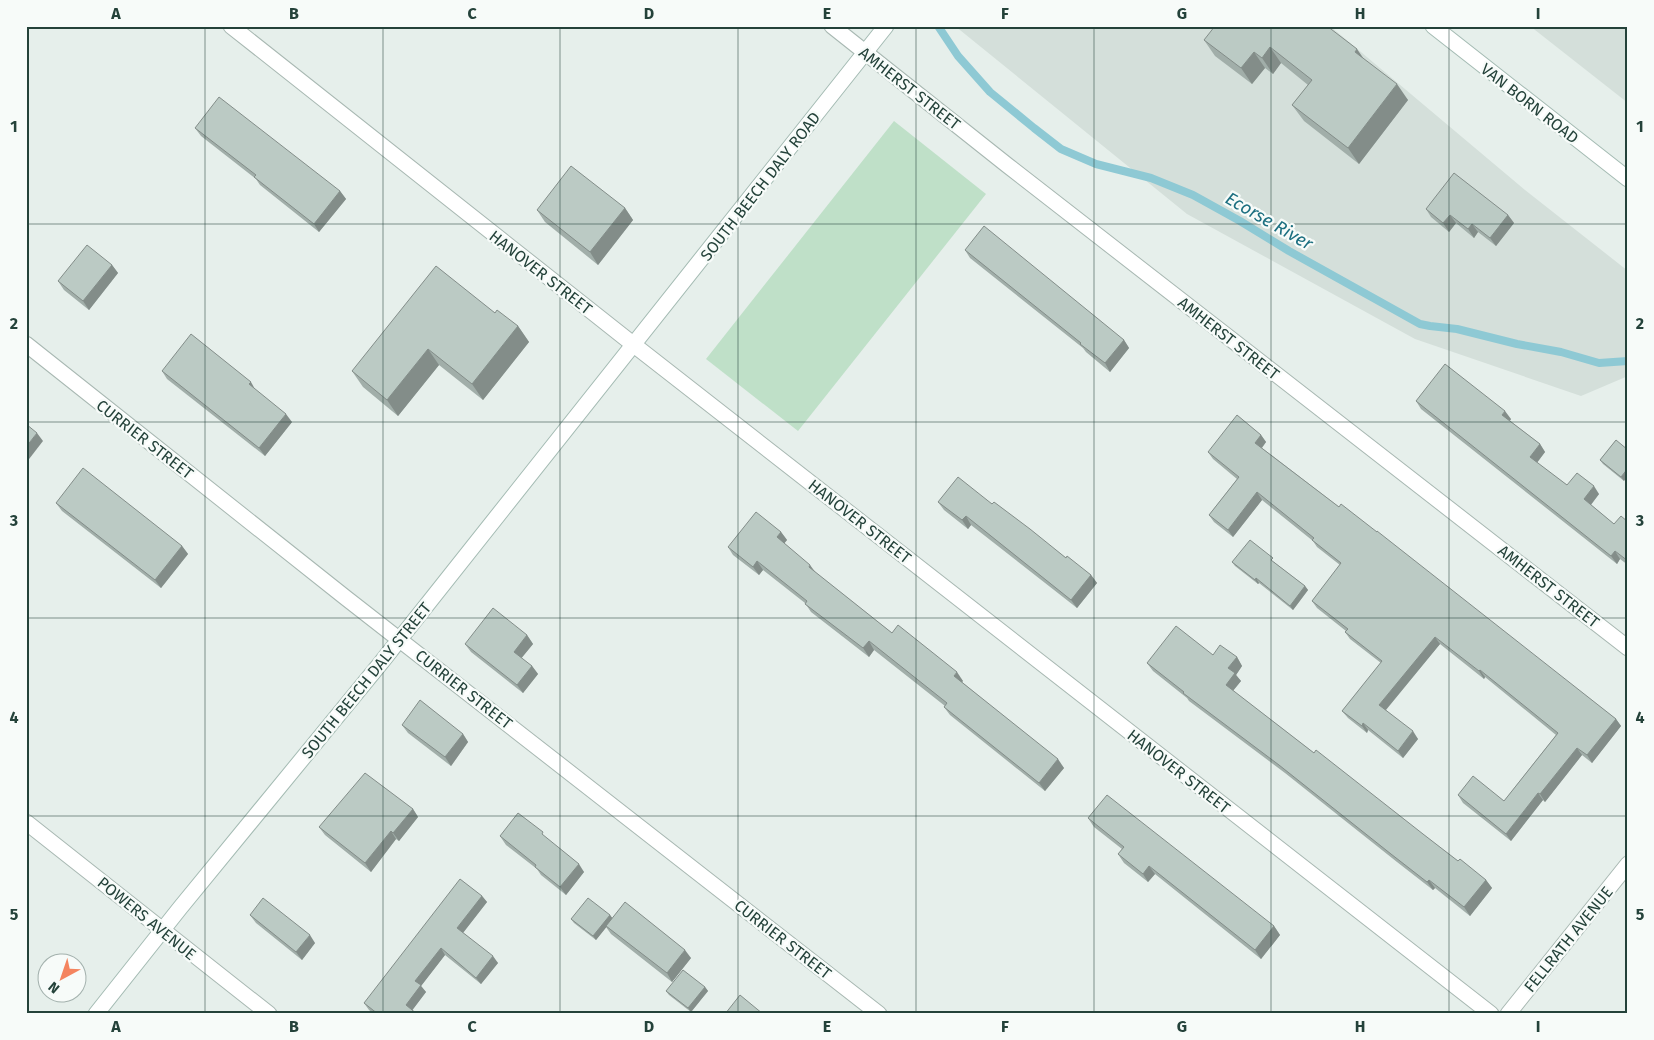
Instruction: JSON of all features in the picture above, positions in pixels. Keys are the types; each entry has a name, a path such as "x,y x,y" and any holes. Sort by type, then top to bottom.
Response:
{"street":[{"name":"HANOVER STREET","path":"231,26 634,345 1491,1014"},
{"name":"AMHERST STREET","path":"832,26 1006,165 1628,648"},
{"name":"SOUTH BEECH DALY ROAD","path":"634,345 886,26"},
{"name":"VAN BORN ROAD","path":"1433,26 1628,179"},
{"name":"CURRIER STREET","path":"26,344 879,1014"},
{"name":"SOUTH BEECH DALY STREET","path":"96,1014 400,639 634,345"},
{"name":"POWERS AVENUE","path":"26,822 269,1014"},
{"name":"FELLRATH AVENUE","path":"1508,1014 1628,864"}],"shaded area":[{"path":"955,26 1330,26 1525,190 1628,271 1628,376 1581,396 1415,339 1187,214"},
{"path":"1530,26 1628,26 1628,103"}],"green space":[{"path":"894,121 986,194 798,431 706,359"}],"building":[{"path":"1215,26 1327,26 1357,49 1355,52 1397,84 1348,148 1292,105 1312,80 1270,47 1262,58 1254,52 1241,68 1204,40"},
{"path":"219,97 340,191 314,224 254,177 256,175 195,128"},
{"path":"571,166 625,208 590,252 537,210"},
{"path":"1454,173 1508,215 1490,238 1472,224 1468,229 1450,215 1443,223 1426,209"},
{"path":"984,226 1124,340 1105,363 965,250"},
{"path":"87,245 112,265 83,301 58,281"},
{"path":"436,266 495,313 497,310 518,326 472,384 428,349 387,400 352,371"},
{"path":"191,334 251,382 249,384 286,414 259,448 162,371"},
{"path":"1445,364 1505,411 1502,415 1540,444 1530,457 1567,485 1577,473 1594,486 1584,499 1614,524 1621,516 1628,522 1628,561 1615,551 1611,556 1416,401"},
{"path":"1237,415 1261,435 1255,443 1339,507 1341,504 1377,531 1616,719 1587,755 1577,748 1506,834 1458,795 1473,776 1504,801 1558,733 1480,670 1435,637 1379,705 1413,731 1398,751 1363,723 1362,726 1342,711 1382,661 1345,632 1348,629 1312,601 1341,563 1312,540 1314,538 1257,492 1228,530 1209,515 1239,477 1208,452"},
{"path":"26,424 37,433 26,447"},
{"path":"1616,440 1628,450 1628,468 1621,477 1600,460"},
{"path":"83,468 182,546 155,580 56,503"},
{"path":"958,477 992,504 994,502 1091,575 1071,600 966,516 962,520 938,502"},
{"path":"756,512 781,532 777,537 810,565 809,567 892,633 898,625 957,672 954,676 1058,759 1039,783 944,707 947,703 869,641 863,648 805,604 807,601 757,561 753,567 728,547"},
{"path":"1250,540 1273,558 1271,560 1305,586 1290,606 1256,578 1255,580 1232,562"},
{"path":"493,608 527,635 514,652 532,666 517,685 465,644"},
{"path":"1176,626 1213,655 1220,645 1237,657 1228,668 1235,673 1226,685 1314,753 1316,750 1458,861 1460,859 1486,880 1464,907 1429,880 1427,882 1147,663"},
{"path":"420,700 463,734 445,757 402,725"},
{"path":"365,773 413,809 393,833 391,831 365,863 319,827"},
{"path":"1107,795 1274,926 1255,950 1149,866 1143,874 1118,854 1124,847 1088,818"},
{"path":"518,813 579,864 560,887 500,836"},
{"path":"460,879 482,896 457,928 493,956 476,978 441,948 415,981 421,985 406,1005 417,1014 378,1014 364,1003"},
{"path":"263,898 310,935 296,952 250,915"},
{"path":"588,898 610,915 593,936 571,919"},
{"path":"625,902 685,950 667,973 606,926"},
{"path":"683,970 705,987 688,1008 666,991"},
{"path":"740,995 763,1014 725,1014"}],"waterway":[{"name":"Ecorse River","path":"938,26 958,56 990,92 1061,149 1096,164 1151,178 1193,195 1420,324 1457,329 1517,344 1561,352 1599,363 1628,361"}]}
